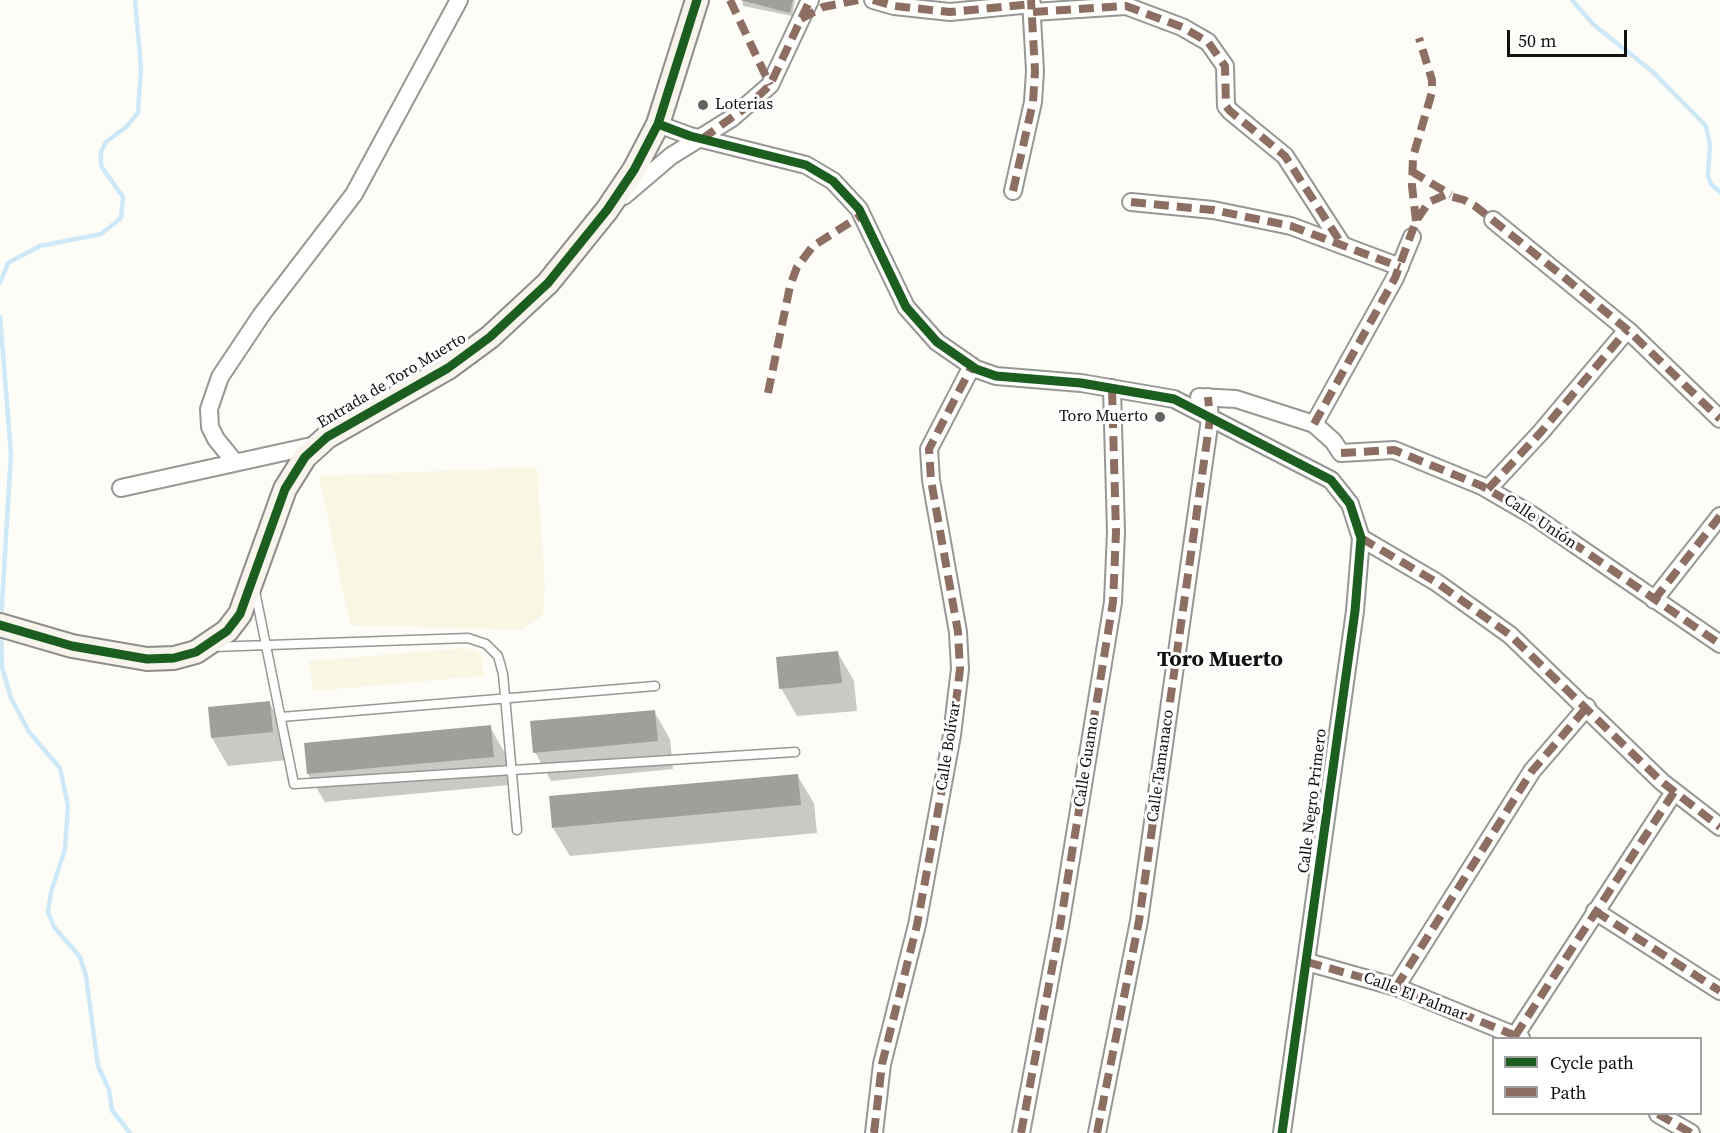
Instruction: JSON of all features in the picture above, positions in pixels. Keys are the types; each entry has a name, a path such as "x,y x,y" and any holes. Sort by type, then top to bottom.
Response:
{"street":[{"path":"234,461 216,439 210,427 209,409 220,376 262,315 354,194 459,0"},
{"name":"Entrada de Toro Muerto","path":"11,628 72,646 136,658 174,658 207,647 234,624 285,489 294,471 316,445 448,368 483,343 548,283 592,230 622,189 658,124 697,0"},
{"path":"592,230 651,171 688,144 702,139 748,106 770,85 810,0"},
{"path":"873,0 894,6 950,12 1032,5 1126,6 1182,27 1208,42 1225,66 1226,106 1286,156 1341,243"},
{"path":"1013,191 1033,102 1035,71 1032,5"},
{"path":"658,124 702,139 806,165 833,181 859,209 906,307 937,342 972,366 996,376 1013,379 1112,388 1174,399 1208,397 1236,399 1314,424 1333,441 1341,453 1331,480 1174,399"},
{"path":"1131,202 1228,212 1291,226 1400,267"},
{"path":"1493,220 1627,330 1720,419"},
{"path":"1314,424 1400,267 1412,237"},
{"path":"1488,489 1541,432 1627,330"},
{"name":"Calle Bolívar","path":"874,1133 882,1064 917,925 952,735 960,669 958,632 931,480 928,449 972,366"},
{"name":"Calle Guamo","path":"1021,1133 1060,926 1113,602 1116,532 1112,388"},
{"name":"Calle Tamanaco","path":"1097,1133 1139,921 1210,419 1208,397"},
{"path":"121,488 234,461 316,445"},
{"name":"Calle Unión","path":"1341,453 1394,450 1488,489 1532,515 1720,644"},
{"name":"Calle Negro Primero","path":"1282,1133 1355,611 1361,538 1350,504 1331,480"},
{"path":"1654,600 1720,516"},
{"path":"1361,538 1436,582 1510,635 1674,792 1720,827"},
{"path":"1396,987 1521,786 1549,749 1587,707"},
{"path":"1518,1037 1595,911 1674,792"},
{"path":"1595,911 1720,991"},
{"name":"Calle El Palmar","path":"1307,962 1396,987 1518,1037"},
{"path":"1661,1115 1691,1133"}],"lane":[{"path":"253,578 294,784 795,752"},
{"path":"207,647 267,647 468,638 486,644 498,656 503,674 517,830"},
{"path":"281,717 656,686"}],"shaded area":[{"path":"537,467 545,587 543,615 521,630 350,625 319,476"},
{"path":"465,648 478,652 482,658 484,676 313,691 309,661"}],"building":[{"path":"740,0 793,0 790,13"},
{"path":"838,651 842,683 779,689 776,657"},
{"path":"270,701 273,732 211,738 208,707"},
{"path":"655,710 658,741 533,753 530,721"},
{"path":"491,725 494,757 307,774 304,743"},
{"path":"798,774 801,805 552,828 549,796"}],"waterway":[{"path":"0,283 8,263 21,256 40,246 101,234 121,218 123,197 101,166 101,152 106,142 126,127 138,113 141,67 135,0"},
{"path":"1572,0 1594,25 1653,72 1706,126 1710,145 1708,176 1711,184 1720,192"},
{"path":"0,317 11,454 1,620"},
{"path":"1,632 2,667 11,698 29,732 60,768 68,806 65,849 51,892 48,912 54,927 80,957 86,976 98,1066 109,1090 112,1110 130,1133"}],"marked path":[{"path":"730,0 770,85"},
{"path":"702,139 748,106 770,85 810,0"},
{"path":"801,19 823,7 858,0"},
{"path":"873,0 894,6 950,12 1032,4"},
{"path":"1013,191 1033,102 1035,71 1031,0"},
{"path":"1033,12 1126,6 1182,27 1208,42 1225,66 1226,106 1285,156 1341,243"},
{"path":"1416,221 1412,186 1413,157 1432,92 1432,80 1419,38"},
{"path":"1411,171 1451,195"},
{"path":"1314,424 1395,278 1416,221 1429,202 1445,195 1464,200 1475,206 1559,273 1630,332 1720,419"},
{"path":"1131,202 1213,210 1291,226 1400,267"},
{"path":"768,393 790,286 797,267 813,246 862,215"},
{"path":"1488,489 1541,432 1627,330"},
{"path":"874,1133 882,1064 917,925 952,735 960,669 958,632 931,480 929,449 972,366"},
{"path":"1021,1133 1060,926 1113,602 1116,532 1112,388"},
{"path":"1097,1133 1139,921 1210,419 1208,397"},
{"path":"1341,453 1394,450 1482,486 1532,515 1720,644"},
{"path":"1654,600 1720,516"},
{"path":"1361,538 1436,582 1510,635 1662,782 1720,827"},
{"path":"1396,987 1532,771 1587,707"},
{"path":"1515,1036 1674,792"},
{"path":"1595,911 1720,991"},
{"path":"1307,962 1396,987 1519,1037"},
{"path":"1660,1115 1691,1133"}],"cycle path":[{"path":"0,625 72,646 147,659 174,658 196,652 227,631 240,614 285,489 305,457 327,437 448,368 490,337 548,283 607,210 634,170 658,124 697,0"},
{"path":"658,124 690,136 806,165 833,181 859,209 906,307 937,342 976,369 996,376 1081,383 1174,399 1331,480 1350,504 1361,538 1355,611 1282,1133"}],"place":[{"name":"Loterias","path":"703,105"},
{"name":"Toro Muerto","path":"1160,417"}],"district":[{"name":"Toro Muerto","path":"1220,660"}]}
